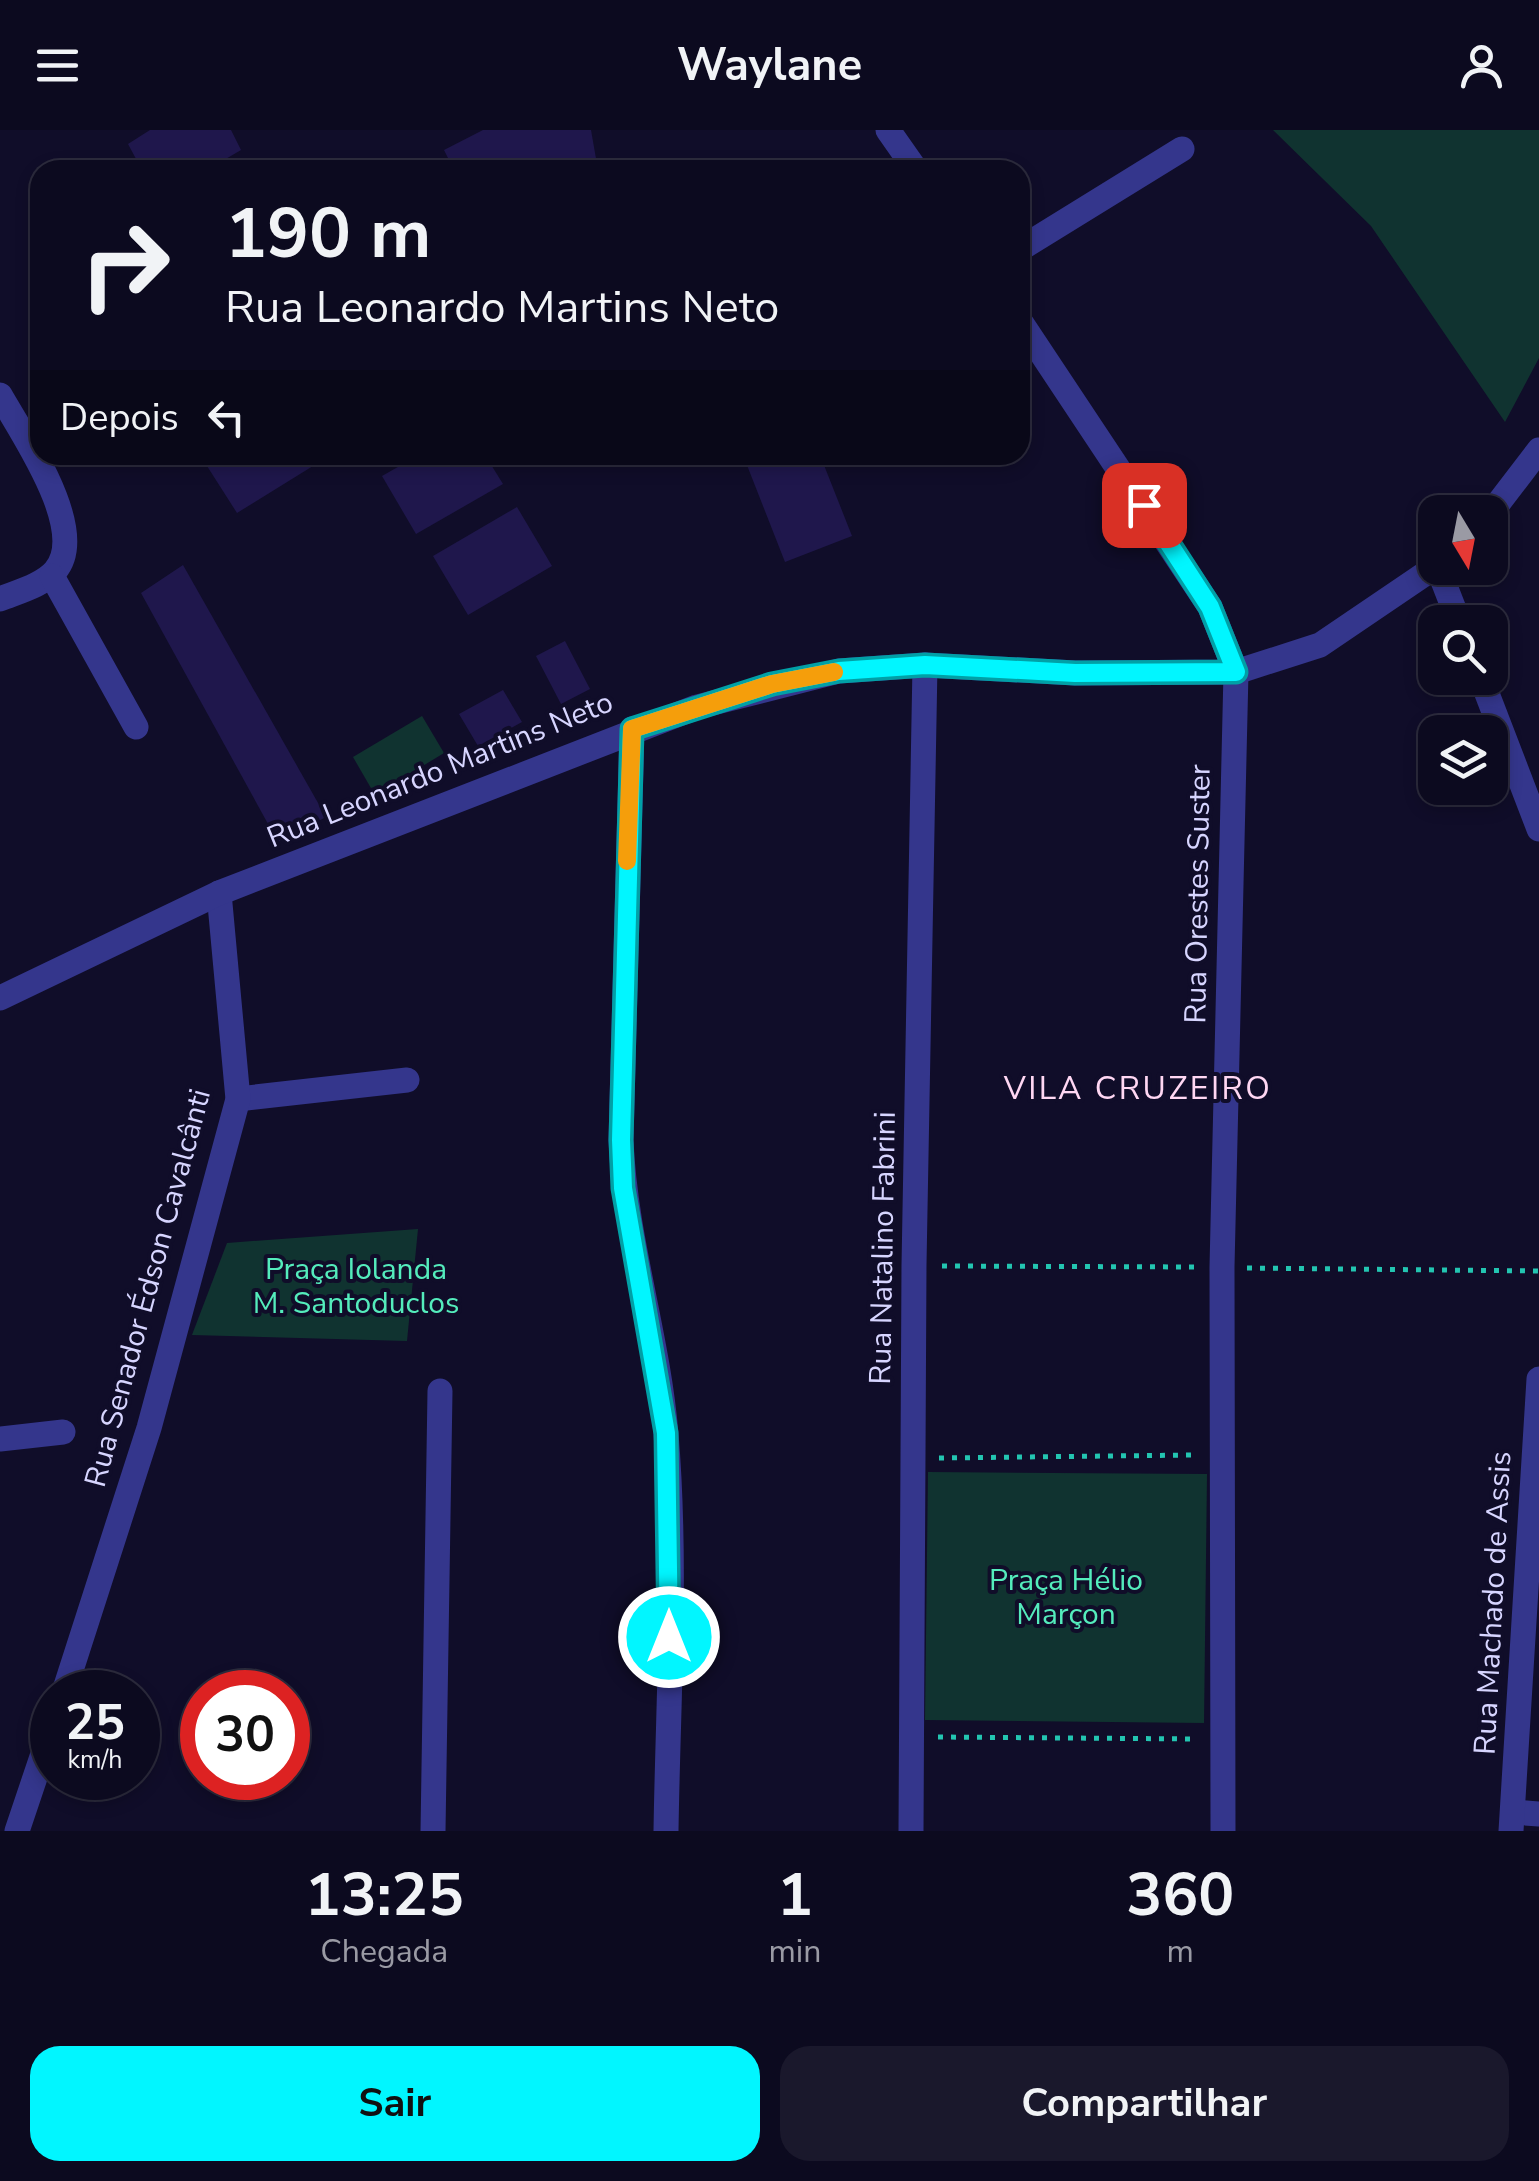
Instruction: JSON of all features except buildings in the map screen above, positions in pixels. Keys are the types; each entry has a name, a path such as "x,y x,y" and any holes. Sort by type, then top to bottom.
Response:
{"street":[{"path":"888,130 909,160"},
{"path":"1030,243 1182,149"},
{"name":"Rua Orestes Suster","path":"1030,336 1210,607 1236,672 1222,1454 1223,1831"},
{"path":"0,395 30,452"},
{"path":"1505,495 1539,450"},
{"path":"37,465 60,508 66,529 58,568 136,727"},
{"path":"0,600 58,568"},
{"name":"Rua Leonardo Martins Neto","path":"0,998 219,892 632,729 772,684 839,671 925,665 1075,673 1236,672 1320,645 1418,580"},
{"name":"Rua Natalino Fabrini","path":"911,1831 925,665"},
{"path":"1487,695 1539,829"},
{"path":"632,729 621,1140 623,1188 666,1433 670,1598 666,1831"},
{"name":"Rua Senador Édson Cavalcânti","path":"71,1670 149,1428 238,1099 219,892"},
{"path":"238,1099 406,1080"},
{"name":"Rua Machado de Assis","path":"1521,1819 1539,1379"},
{"path":"433,1831 440,1391"},
{"path":"0,1439 63,1432"},
{"path":"17,1831 30,1792"}],"path":[{"path":"913,1458 1222,1454"},
{"path":"911,1737 1220,1740"}],"green space":[{"path":"1273,130 1539,130 1539,358 1505,422 1371,226"},
{"path":"422,716 444,753 375,795 353,757"},
{"name":"Praça Iolanda M. Santoduclos","path":"418,1229 407,1341 192,1335 227,1243"},
{"name":"Praça Hélio Marçon","path":"928,1472 1207,1474 1204,1723 925,1720"}],"slow traffic":[{"path":"627,861 632,729 772,684 834,672"}],"district":[{"name":"VILA CRUZEIRO","path":"1138,1088"}],"route":[{"path":"669,1637 666,1433 623,1188 621,1140 632,729 772,684 839,671 925,665 1075,673 1236,672 1210,607 1144,505"}]}
